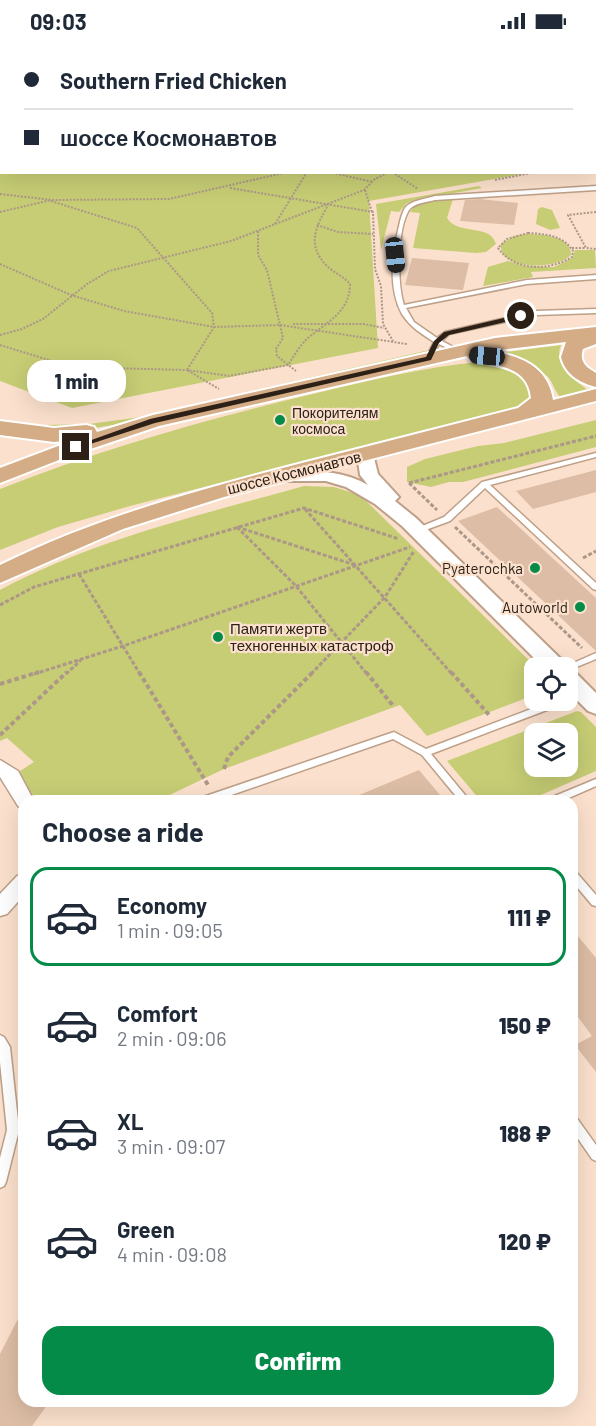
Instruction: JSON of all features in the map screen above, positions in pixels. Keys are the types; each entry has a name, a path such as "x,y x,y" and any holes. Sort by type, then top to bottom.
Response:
{"main road":[{"path":"0,476 56,453 153,421 444,352 533,338 596,335"},
{"path":"596,335 574,345 570,352 570,362 579,372 596,381"},
{"path":"444,352 505,358 534,376 542,391 542,400 527,411"},
{"name":"шоссе Космонавтов","path":"0,575 46,552 115,524 216,492 596,394"},
{"path":"0,428 54,435 153,421"}],"street":[{"path":"366,454 369,475 415,532"},
{"path":"281,476 327,476 352,483 381,500 546,657"},
{"path":"0,767 11,776 22,795"},
{"path":"0,908 18,888"}],"lane":[{"path":"444,352 412,323 400,302 395,255 405,212 413,204 435,198 596,188"},
{"path":"403,307 527,282 596,277"},
{"path":"444,352 447,333 536,313 596,310"},
{"path":"415,532 447,519 485,484 596,455"},
{"path":"485,484 596,587"},
{"path":"578,663 594,656"},
{"path":"425,753 498,725 543,711"},
{"path":"221,795 394,735 425,753 460,795"},
{"path":"567,795 596,782"},
{"path":"578,882 596,902"},
{"path":"0,1040 4,1047 13,1130 0,1182"},
{"path":"578,1130 596,1155"}],"path":[{"path":"0,194 51,200 169,199 280,174"},
{"path":"274,225 306,174"},
{"path":"338,174 373,182"},
{"path":"0,335 18,331 38,322 55,312 90,279 109,271 162,256 231,241 329,205 345,195 364,190 386,174"},
{"path":"226,188 373,212"},
{"path":"364,190 373,212 375,269 381,286 385,328 393,342"},
{"path":"0,212 51,200 137,228 212,313 214,327 187,370"},
{"path":"0,345 25,355 52,361 106,368 187,370 229,376 288,365 306,340 327,324 347,303 350,284 345,277 327,266 315,245 314,236 317,225 329,205"},
{"path":"586,249 568,215 596,212"},
{"path":"317,225 338,232 374,234"},
{"path":"258,231 258,255 267,270 283,338 276,349 277,357 296,372"},
{"path":"572,248 572,257 566,262 544,267 518,264 501,254 498,248 500,243 507,238 528,233 553,236 563,240 572,248 596,249"},
{"path":"0,264 71,295 124,311 214,327 364,324 385,328"},
{"path":"280,325 407,344"},
{"path":"187,370 220,389"},
{"path":"594,656 409,483 596,436"},
{"path":"304,508 498,725"},
{"path":"0,605 34,587 236,526 304,508 415,532"},
{"path":"236,526 357,566"},
{"path":"236,526 296,586 394,707"},
{"path":"0,684 123,646 357,566 415,532"},
{"path":"224,769 228,757 385,597 415,532"},
{"path":"79,574 214,795"},
{"path":"0,735 19,715 84,658"}],"green space":[{"path":"0,174 522,174 369,201 378,348 72,408 0,381"},
{"path":"479,186 482,188 416,200 407,203 399,212 391,211 381,250 376,204"},
{"path":"453,199 447,218 458,227 487,234 496,244 486,252 476,253 413,248 420,213 410,212 424,202"},
{"path":"542,207 552,210 560,228 550,230 536,224 538,209"},
{"path":"546,235 561,240 570,248 571,255 564,260 542,265 518,263 509,259 503,253 501,244 514,236"},
{"path":"575,250 595,250 596,268 531,272 533,277 483,286 488,267 508,261 525,266 554,267 572,258"},
{"path":"561,345 559,353 562,366 588,390 588,393 564,400 559,396 548,377 528,363 506,352"},
{"path":"429,350 431,352 133,422 75,431 44,432 45,425 89,424 141,417"},
{"path":"479,362 516,373 532,390 531,403 130,506 58,527 0,550 0,489 38,474 155,436 234,414 396,375"},
{"path":"596,420 596,447 463,482 449,482 431,487 407,482 407,467 425,459 478,446 504,443"},
{"path":"304,486 334,487 360,495 526,657 524,699 427,736 400,705 224,769 170,795 30,795 17,773 34,762 7,738 0,741 0,590 73,556 149,530"},
{"path":"577,711 581,712 596,727 596,771 541,795 476,795 447,761 524,731 524,777 578,777 578,723 546,723"}],"building":[{"path":"480,199 518,203 514,225 460,221 465,200"},
{"path":"412,258 469,263 463,290 405,285"},
{"path":"596,470 596,492 533,509 516,491"},
{"path":"497,507 596,598 596,651 458,521"},
{"path":"419,770 440,795 359,795"},
{"path":"578,936 596,958 596,1072 578,1049 578,1043 592,1036 578,1017"},
{"path":"18,1319 18,1407 46,1407 32,1426 0,1426 0,1354"}],"place":[{"name":"Покорителям космоса","path":"280,420"},
{"name":"Pyaterochka","path":"535,568"},
{"name":"Autoworld","path":"580,607"},
{"name":"Памяти жертв техногенных катастроф","path":"218,637"}],"route":[{"path":"76,447 153,421 429,358 437,345 436,342 447,333 521,316"}]}
